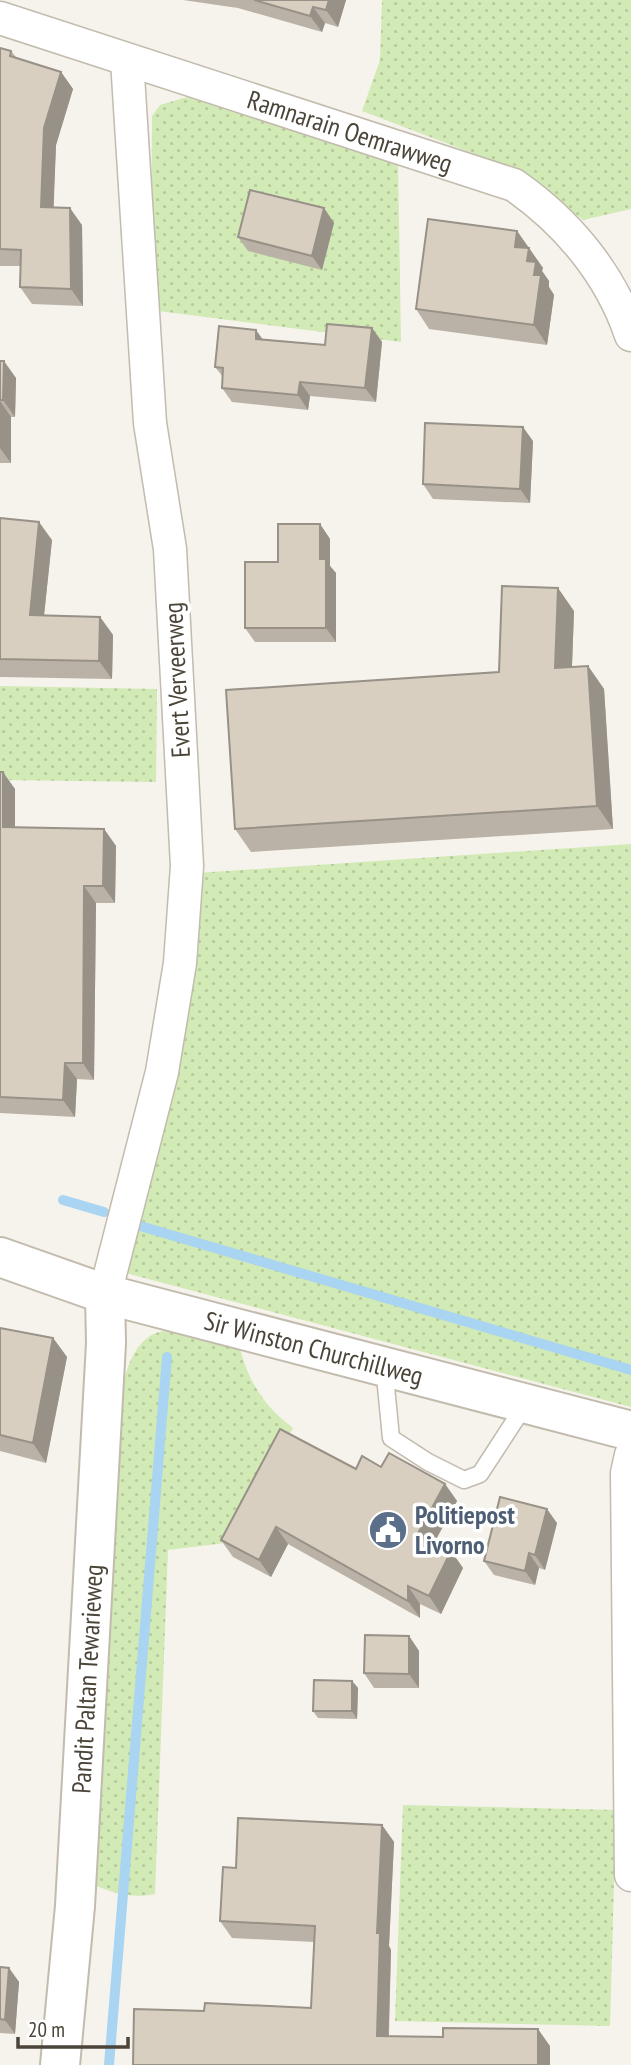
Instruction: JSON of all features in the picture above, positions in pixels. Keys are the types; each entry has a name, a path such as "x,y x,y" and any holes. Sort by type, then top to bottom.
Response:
{"street":[{"name":"Ramnarain Oemrawweg","path":"0,18 514,185 540,203 563,226 606,278 631,335"},
{"name":"Evert Verveerweg","path":"105,1294 162,1072 180,963 187,866 170,548 150,423 127,60"},
{"name":"Sir Winston Churchillweg","path":"0,1257 105,1294 631,1431"},
{"name":"Pandit Paltan Tewarieweg","path":"60,2065 75,1906 106,1343 105,1294"},
{"path":"631,1455 627,1487 631,1875"}],"lane":[{"path":"384,1366 391,1437 428,1462 464,1479 480,1474 526,1404"}],"green space":[{"path":"382,0 631,0 631,209 583,220 522,172 362,111 380,60"},
{"path":"187,97 398,161 401,342 151,310 152,116 160,105"},
{"path":"0,686 157,689 156,782 0,780"},
{"path":"631,844 631,1407 118,1271 197,873"},
{"path":"166,1331 240,1349 248,1373 259,1393 274,1412 293,1428 233,1542 168,1550 155,1894 130,1895 90,1883 122,1389 130,1361 141,1344 156,1333"},
{"path":"403,1805 616,1810 610,2026 395,2021"}],"building":[{"path":"254,0 329,0 326,10 313,7 310,16"},
{"path":"0,48 11,51 10,56 61,72 44,128 41,207 70,208 71,289 20,287 21,250 0,249"},
{"path":"250,190 324,208 312,256 238,237"},
{"path":"428,219 517,231 515,247 529,248 527,261 536,262 534,275 541,275 534,325 416,309"},
{"path":"327,324 372,328 365,388 300,382 298,395 222,388 223,368 215,367 219,326 256,330 256,339 325,345"},
{"path":"0,361 4,361 3,400 0,400"},
{"path":"425,423 523,427 520,489 423,484"},
{"path":"0,518 39,522 30,615 100,617 99,661 0,659"},
{"path":"278,524 320,524 320,559 326,559 326,628 245,628 245,562 278,562"},
{"path":"502,586 558,588 555,668 588,666 597,806 235,829 226,690 499,672"},
{"path":"0,772 3,772 3,827 104,829 103,886 84,886 83,1063 65,1063 63,1100 0,1097"},
{"path":"0,1328 53,1338 33,1443 0,1435"},
{"path":"280,1429 356,1469 362,1456 381,1467 389,1453 445,1484 417,1535 451,1551 429,1596 408,1586 408,1601 276,1527 259,1560 221,1540"},
{"path":"500,1497 547,1509 535,1555 529,1553 525,1571 484,1561"},
{"path":"365,1635 409,1636 409,1674 364,1673"},
{"path":"314,1680 352,1681 352,1711 313,1711"},
{"path":"238,1818 382,1825 377,1933 380,1933 377,2036 443,2037 443,2028 538,2029 538,2065 133,2065 134,2009 204,2011 205,2003 311,2008 315,1926 220,1921 223,1867 236,1868"},
{"path":"0,1967 9,1968 5,2020 0,2019"}],"waterway":[{"path":"63,1200 104,1212"},
{"path":"130,1223 631,1370"},
{"path":"109,2065 167,1357"}],"place":[{"name":"Politiepost Livorno","path":"388,1530"}]}
